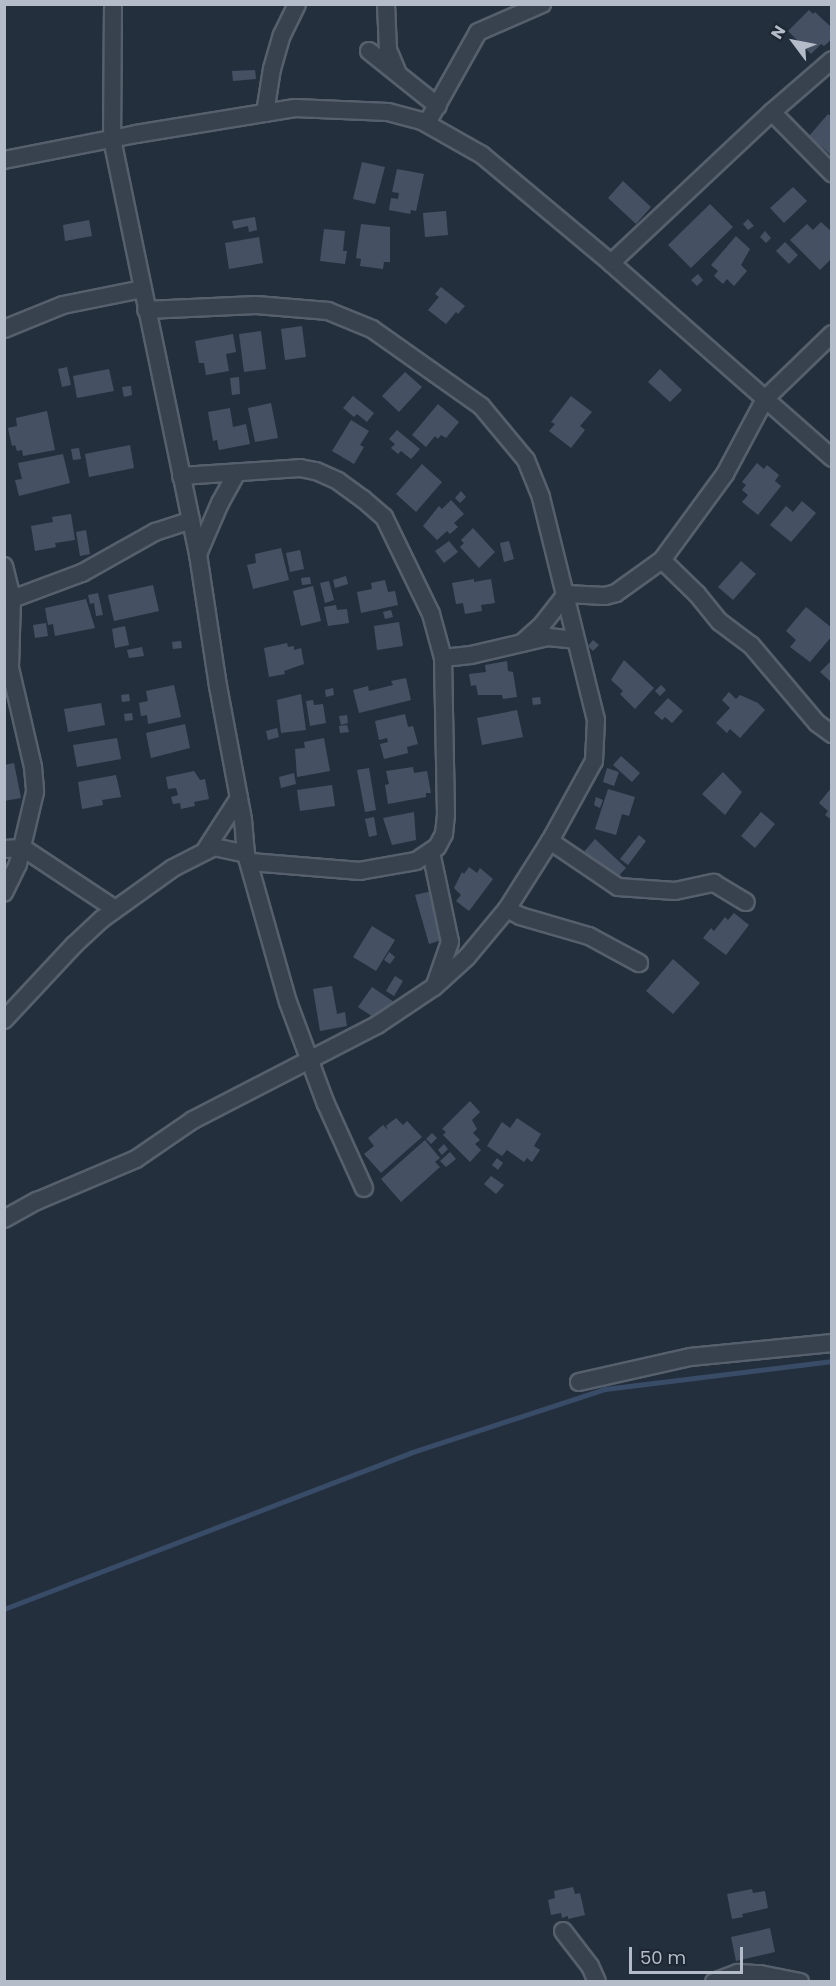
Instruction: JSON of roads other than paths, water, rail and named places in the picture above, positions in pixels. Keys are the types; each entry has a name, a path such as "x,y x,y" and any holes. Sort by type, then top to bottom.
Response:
{"street":[{"path":"112,4 112,139 198,554 248,858 288,1002 326,1104 364,1188"},
{"path":"265,113 272,69 282,35 297,4"},
{"path":"386,4 388,50 399,75"},
{"path":"427,123 478,32 542,4"},
{"path":"369,51 438,106"},
{"path":"611,263 831,60"},
{"path":"4,160 295,108 388,112 427,123 482,155 611,263 831,458"},
{"path":"772,112 831,173"},
{"path":"4,329 63,305 142,290"},
{"path":"4,1220 45,1197 136,1160 193,1120 310,1057 377,1025 434,987 467,957 507,909 550,841 594,761 596,720 542,497 526,460 482,406 372,329 328,311 256,305 146,310"},
{"path":"566,594 605,596 616,593 662,560 725,474 765,399 831,334"},
{"path":"181,476 288,468 316,471 338,481 384,517 431,614 443,658 446,815 441,841 431,852 416,861 360,871 248,858 222,847 206,849"},
{"path":"198,554 220,503 237,472"},
{"path":"12,599 90,569 155,532 191,520"},
{"path":"662,560 697,594 720,622 751,645 817,723 831,734"},
{"path":"4,566 12,599 7,669 35,780 32,813 23,848 13,879 4,893"},
{"path":"522,643 542,625 566,594"},
{"path":"443,658 548,637 575,640"},
{"path":"4,1020 74,945 115,909 206,849 239,798"},
{"path":"550,841 618,887 675,891 714,883 746,902"},
{"path":"4,849 23,848 115,909"},
{"path":"431,852 450,942 434,987"},
{"path":"507,909 520,916 589,936 639,963"},
{"path":"579,1382 690,1357 831,1343"},
{"path":"563,1931 590,1966 597,1982"},
{"path":"714,1982 738,1973 760,1974 800,1982"}],"waterway":[{"path":"4,1609 410,1453 605,1389 832,1361"}]}
